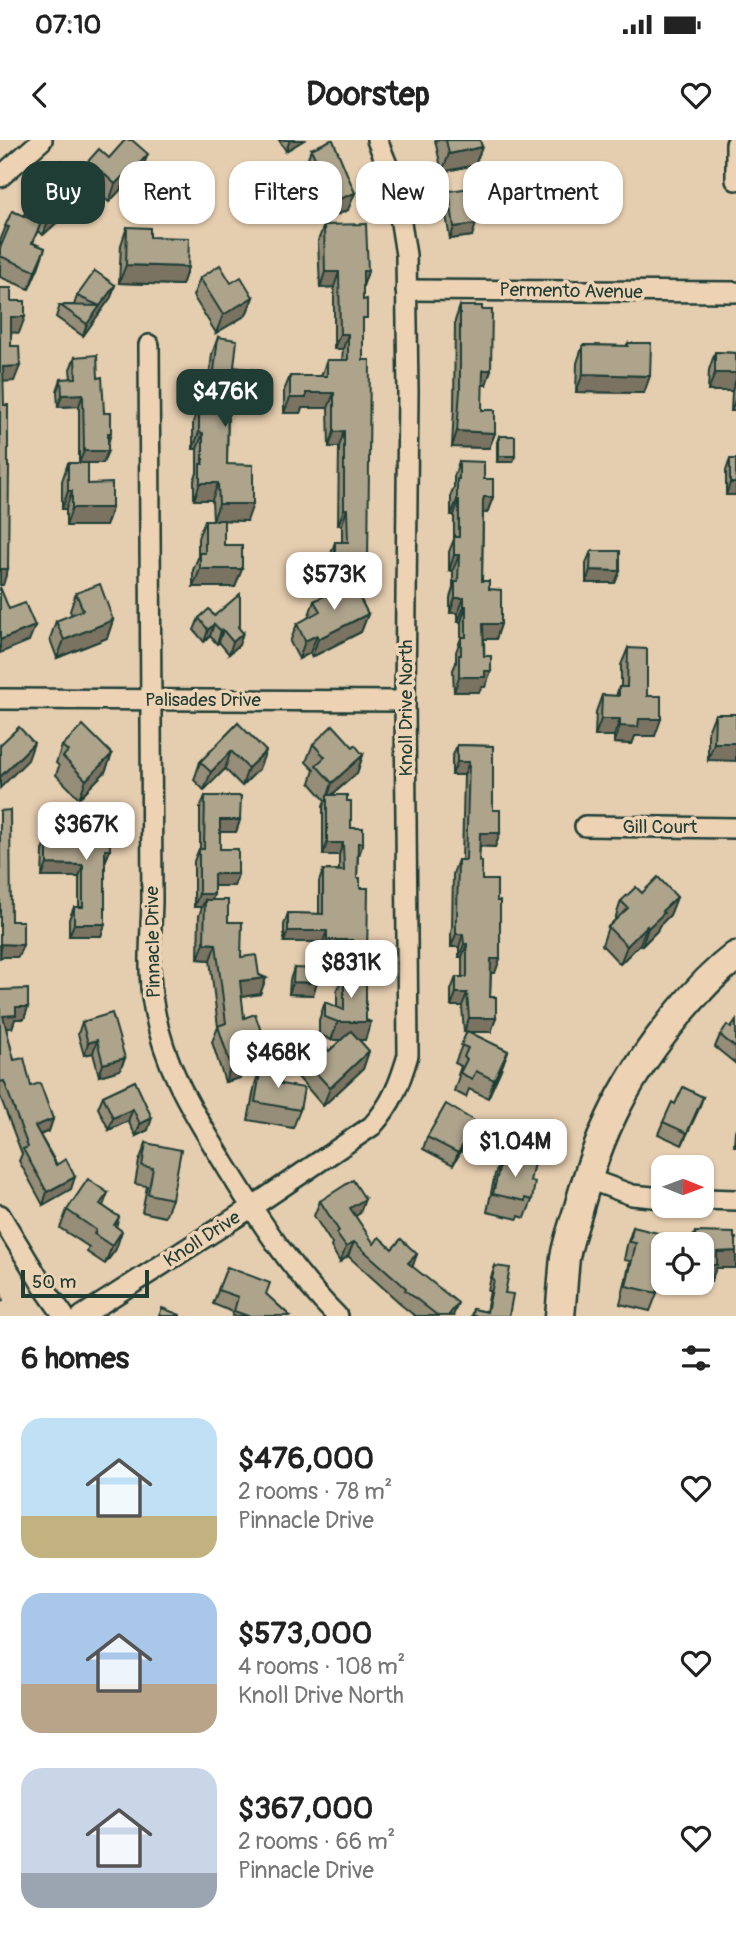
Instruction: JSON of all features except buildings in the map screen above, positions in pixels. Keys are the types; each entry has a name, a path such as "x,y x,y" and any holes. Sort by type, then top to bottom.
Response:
{"street":[{"path":"0,177 42,140"},
{"name":"Knoll Drive North","path":"252,1207 372,1126 400,1086 408,1055 405,701 408,392 406,256 398,204 377,140"},
{"path":"736,144 736,180"},
{"name":"Permento Avenue","path":"406,290 736,292"},
{"name":"Pinnacle Drive","path":"149,345 152,902 150,977 153,1007 166,1056 198,1122 280,1249 337,1316"},
{"name":"Palisades Drive","path":"0,699 405,701"},
{"name":"Gill Court","path":"585,826 736,828"},
{"path":"560,1316 565,1255 586,1178 611,1115 635,1071 658,1039 692,997 736,956"},
{"path":"586,1178 632,1195 651,1197"},
{"path":"714,1199 736,1199"},
{"name":"Knoll Drive","path":"82,1316 252,1207"},
{"path":"0,1215 64,1316"}]}
